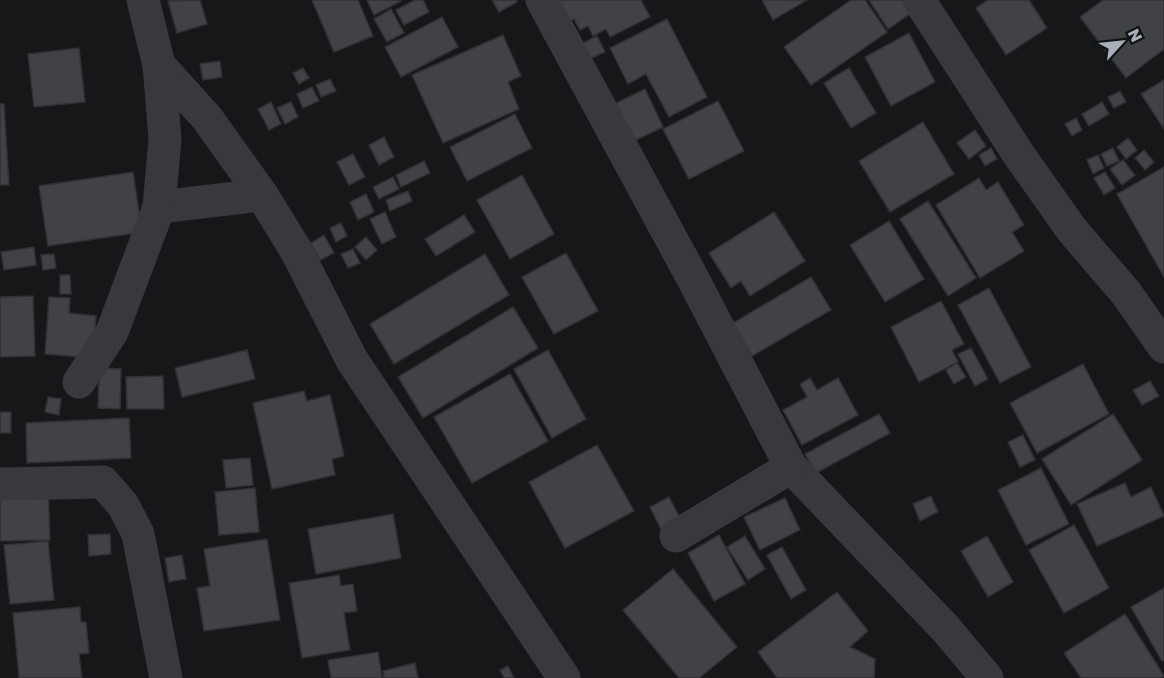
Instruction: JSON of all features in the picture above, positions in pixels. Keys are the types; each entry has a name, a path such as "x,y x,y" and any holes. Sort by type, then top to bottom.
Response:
{"street":[{"path":"80,382 112,332 159,207 165,139 159,64 143,0"},
{"path":"542,0 687,267 791,467 945,628 987,678"},
{"path":"919,0 1072,230 1126,293 1164,347"},
{"path":"159,64 207,118 262,195 297,252 352,360 564,678"},
{"path":"159,207 262,195"},
{"path":"676,536 791,467"},
{"path":"0,484 103,482 123,505 138,534 166,678"}],"building":[{"path":"200,0 207,24 177,33 168,1"},
{"path":"312,0 358,0 373,36 334,52"},
{"path":"367,0 400,0 401,1 374,15"},
{"path":"415,0 423,0 429,12 404,25 396,10"},
{"path":"492,0 516,0 517,2 499,12"},
{"path":"561,0 641,0 650,17 610,37 606,29 593,36 588,26 580,30 574,19 567,23 557,2"},
{"path":"762,0 807,0 773,20"},
{"path":"851,0 865,0 887,32 811,85 784,47"},
{"path":"869,0 906,0 914,11 888,29"},
{"path":"988,0 1029,0 1047,28 1006,55 976,8"},
{"path":"1103,0 1164,0 1164,49 1126,78 1080,17"},
{"path":"391,9 404,33 387,42 374,19"},
{"path":"442,17 458,47 401,77 385,47"},
{"path":"667,19 707,97 669,117 646,74 628,84 610,48"},
{"path":"909,33 935,82 891,106 865,57"},
{"path":"503,35 521,76 508,82 519,109 443,143 412,75"},
{"path":"597,36 605,52 589,59 581,44"},
{"path":"79,48 85,102 34,107 28,54"},
{"path":"220,61 222,77 203,80 200,64"},
{"path":"303,68 309,78 299,84 293,73"},
{"path":"849,68 876,113 851,128 824,83"},
{"path":"330,79 336,91 321,97 316,85"},
{"path":"1164,80 1164,129 1141,94"},
{"path":"312,87 319,101 303,108 297,94"},
{"path":"645,89 663,127 630,143 612,105"},
{"path":"1120,91 1126,102 1114,108 1108,97"},
{"path":"718,101 744,151 689,179 663,129"},
{"path":"271,102 281,124 269,130 258,109"},
{"path":"291,102 298,117 285,124 277,108"},
{"path":"1102,102 1109,114 1089,126 1082,114"},
{"path":"0,104 4,104 9,185 0,185"},
{"path":"515,114 532,148 467,181 450,147"},
{"path":"1076,118 1082,130 1072,136 1065,124"},
{"path":"923,122 954,174 890,212 859,161"},
{"path":"975,130 986,146 969,159 957,143"},
{"path":"384,137 394,157 379,165 369,145"},
{"path":"1128,138 1137,150 1126,159 1117,147"},
{"path":"991,148 997,159 985,166 979,155"},
{"path":"1113,148 1119,161 1107,166 1101,154"},
{"path":"1144,150 1154,162 1145,170 1135,158"},
{"path":"353,154 365,177 349,185 337,162"},
{"path":"1098,155 1104,168 1093,174 1087,160"},
{"path":"1123,160 1135,175 1122,185 1110,169"},
{"path":"424,161 430,173 401,187 396,175"},
{"path":"1164,167 1164,277 1117,194"},
{"path":"133,172 142,232 48,246 39,186"},
{"path":"1105,172 1115,188 1104,195 1094,178"},
{"path":"522,175 554,234 510,259 477,200"},
{"path":"393,177 399,189 379,199 373,187"},
{"path":"979,178 986,190 998,182 1024,225 1012,232 1024,251 980,278 936,205"},
{"path":"408,191 412,201 390,211 386,200"},
{"path":"366,194 374,212 358,220 350,202"},
{"path":"928,201 976,278 948,296 900,219"},
{"path":"385,212 396,237 382,244 370,219"},
{"path":"774,212 805,261 750,296 741,281 731,288 709,253"},
{"path":"464,215 475,232 436,256 425,239"},
{"path":"889,221 924,279 885,302 850,245"},
{"path":"341,223 347,236 336,242 330,228"},
{"path":"324,235 334,253 320,260 311,243"},
{"path":"366,237 377,250 366,260 355,247"},
{"path":"34,247 36,265 4,270 1,252"},
{"path":"353,249 360,263 348,268 341,254"},
{"path":"566,253 598,311 554,334 522,277"},
{"path":"54,254 56,268 43,270 41,255"},
{"path":"485,254 509,295 394,364 370,324"},
{"path":"60,275 70,275 71,294 60,294"},
{"path":"811,277 831,310 752,356 733,323"},
{"path":"989,288 1031,367 1000,383 958,305"},
{"path":"33,296 35,356 0,357 0,297"},
{"path":"49,297 70,298 69,313 96,316 93,358 45,354"},
{"path":"941,301 964,344 952,350 958,362 919,382 891,327"},
{"path":"513,307 538,348 423,418 398,377"},
{"path":"971,348 988,379 975,386 958,354"},
{"path":"247,350 255,379 182,397 175,368"},
{"path":"548,350 586,419 552,438 514,369"},
{"path":"957,363 966,377 954,384 946,370"},
{"path":"1083,364 1109,414 1037,453 1010,403"},
{"path":"99,368 121,369 120,409 98,408"},
{"path":"510,374 548,441 472,483 434,417"},
{"path":"163,376 164,409 127,409 126,377"},
{"path":"810,378 817,390 838,378 858,415 802,445 783,410 807,397 800,384"},
{"path":"1150,381 1159,396 1142,405 1133,390"},
{"path":"304,391 307,401 330,395 344,456 332,459 335,475 272,489 253,403"},
{"path":"48,397 61,399 59,415 45,412"},
{"path":"0,412 11,412 11,433 0,433"},
{"path":"879,414 890,433 816,473 805,454"},
{"path":"1113,414 1142,460 1071,505 1042,459"},
{"path":"129,418 131,458 27,463 26,423"},
{"path":"1023,435 1035,460 1020,467 1008,442"},
{"path":"597,445 634,511 565,548 529,482"},
{"path":"250,458 253,485 226,488 223,460"},
{"path":"1041,468 1069,524 1026,545 998,490"},
{"path":"1125,483 1131,497 1151,487 1164,516 1097,546 1077,504"},
{"path":"48,486 50,540 0,541 0,487"},
{"path":"255,488 259,532 219,535 215,492"},
{"path":"931,496 938,512 920,521 913,504"},
{"path":"669,497 681,520 661,529 650,507"},
{"path":"785,498 800,530 760,550 744,517"},
{"path":"393,514 401,558 316,574 308,529"},
{"path":"1074,525 1109,588 1064,613 1029,550"},
{"path":"110,534 111,554 89,556 88,535"},
{"path":"719,535 745,584 714,601 688,553"},
{"path":"745,536 765,569 748,580 727,547"},
{"path":"987,536 1013,582 988,597 961,551"},
{"path":"267,539 280,620 204,631 197,588 210,586 204,549"},
{"path":"48,541 54,600 10,604 4,545"},
{"path":"782,547 806,590 791,599 767,555"},
{"path":"182,555 186,579 169,582 165,558"},
{"path":"673,569 737,647 699,678 679,678 623,610"},
{"path":"339,575 341,586 353,584 357,611 344,613 350,650 302,658 289,583"},
{"path":"1164,588 1164,660 1162,661 1131,607"},
{"path":"837,592 868,631 850,647 875,659 874,678 777,678 758,652"},
{"path":"80,607 81,622 86,622 89,653 79,654 82,678 19,678 13,613"},
{"path":"1125,614 1164,676 1161,678 1081,678 1064,653"},
{"path":"378,652 382,678 331,678 328,660"},
{"path":"415,663 418,678 384,678 383,671"},
{"path":"508,666 514,678 504,678 500,670"}]}
